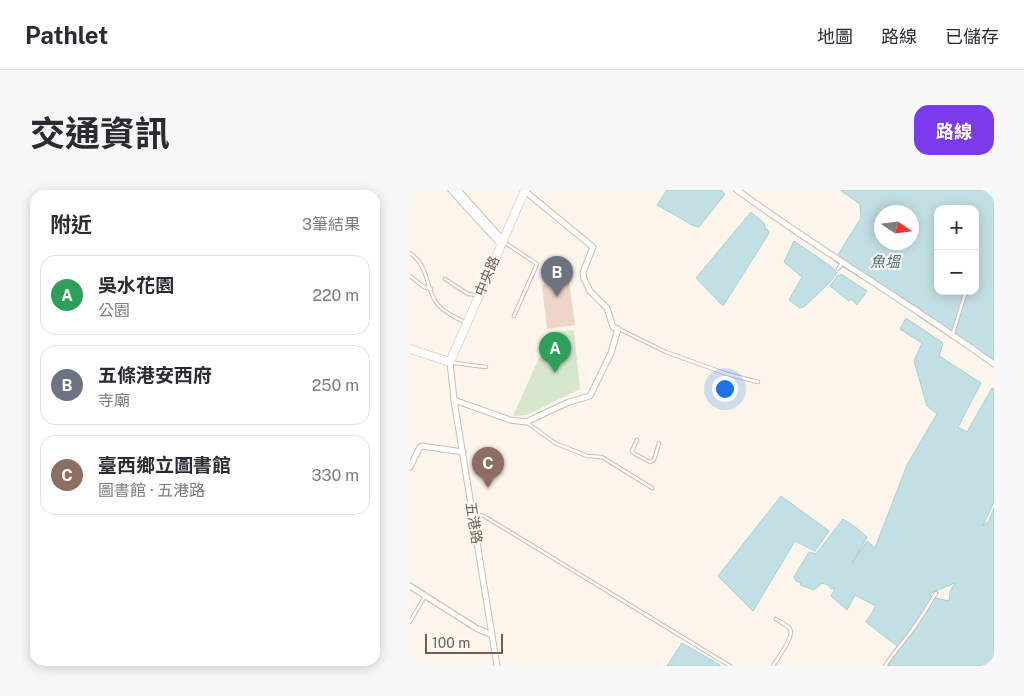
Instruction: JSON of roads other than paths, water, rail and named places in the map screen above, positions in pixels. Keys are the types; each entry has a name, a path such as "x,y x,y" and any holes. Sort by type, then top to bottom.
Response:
{"street":[{"path":"451,190 502,242"},
{"path":"458,190 502,242"},
{"path":"454,400 510,420 526,422 569,402 590,396 612,353 618,329 613,327 607,308 590,291 584,279 584,272 593,247 525,190"},
{"name":"中央路","path":"451,361 525,190"},
{"path":"737,190 785,226 994,364"},
{"path":"410,349 451,361"},
{"name":"五港路","path":"451,361 454,400 497,666"},
{"path":"410,467 422,446 463,452"},
{"path":"410,586 476,628 492,635"}],"lane":[{"path":"502,242 537,264 514,316"},
{"path":"410,253 419,259 437,304 450,315 467,323"},
{"path":"838,269 842,263"},
{"path":"410,276 424,287 431,289"},
{"path":"445,279 468,294 478,295"},
{"path":"952,335 965,295"},
{"path":"618,329 666,352 727,374 758,382"},
{"path":"451,361 486,367"},
{"path":"526,422 556,443 587,456 602,457 652,488"},
{"path":"636,440 632,451 634,454 650,462 654,460 659,443"},
{"path":"472,514 484,516 730,666"},
{"path":"885,666 924,613 936,593"},
{"path":"410,622 425,596"},
{"path":"773,666 789,641 792,632 776,619"}],"water":[{"path":"667,190 721,190 725,194 699,227 657,205"},
{"path":"840,190 994,190 994,366 918,316 921,309 887,290 885,293 834,261 861,218 860,204"},
{"path":"751,212 764,223 769,233 723,306 696,278"},
{"name":"魚塭","path":"794,241 819,258 819,260 828,264 837,273 805,306 800,308 789,300 802,277 784,262"},
{"name":"魚塭","path":"841,274 867,291 857,305 830,286 838,275 840,276"},
{"path":"906,318 943,343 939,356 981,383 958,427 967,432 992,388 994,389 994,501 983,526 989,521 994,508 994,666 888,666 908,636 897,646 866,622 876,606 855,595 847,610 831,596 835,588 831,589 828,585 822,583 814,590 800,585 801,583 796,581 794,577 809,552 816,554 843,519 867,537 852,563 867,541 875,548 907,465 937,414 927,406 914,361 922,343 900,329","holes":["955,583 950,592 949,601 931,597 931,593"]},
{"path":"781,496 829,531 815,551 795,541 753,611 718,576"},
{"path":"682,643 720,665 720,666 667,666"}],"place":[{"name":"五條港安西府","path":"557,297"},
{"name":"吳水花園","path":"555,373"},
{"name":"臺西鄉立圖書館","path":"488,488"}]}
